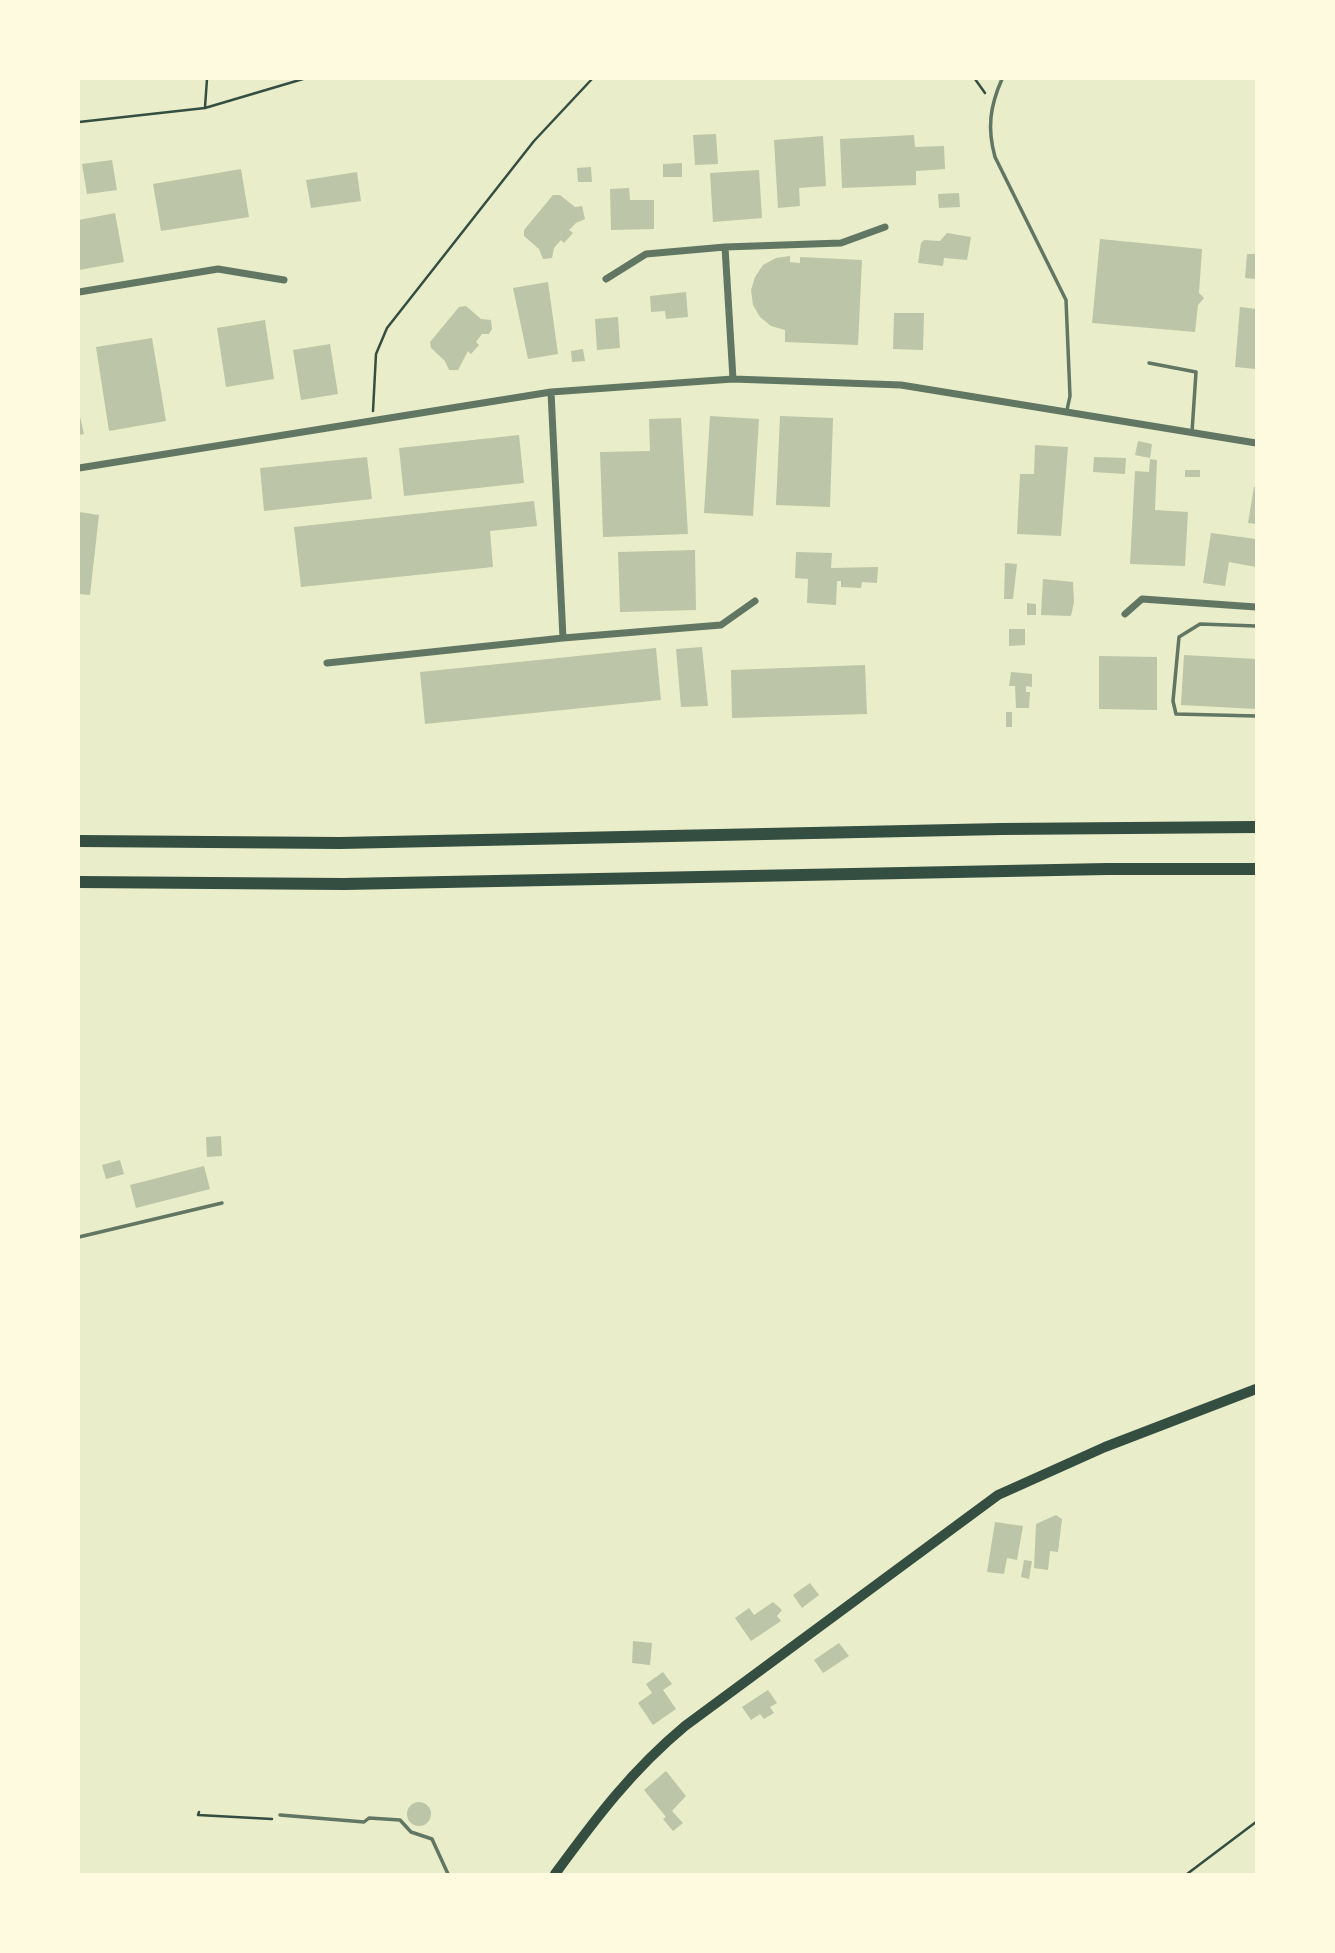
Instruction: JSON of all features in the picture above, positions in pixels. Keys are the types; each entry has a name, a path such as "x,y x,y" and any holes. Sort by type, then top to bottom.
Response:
{"highway":[{"path":"79,841 340,843 1001,829 1256,827"},
{"path":"79,882 344,884 1107,869 1256,869"}],"main road":[{"path":"555,1874 602,1810 656,1750 998,1495 1105,1447 1256,1389"}],"street":[{"path":"606,279 646,254 725,247 841,243 885,227"},
{"path":"725,247 733,379"},
{"path":"79,292 218,269 284,280"},
{"path":"79,468 551,392 733,379 901,385 1256,443"},
{"path":"551,392 563,638"},
{"path":"1125,614 1142,599 1256,607"},
{"path":"327,663 563,638 722,625 755,601"}],"lane":[{"path":"1002,79 992,102 990,130 995,157 1066,300 1070,396 1067,410"},
{"path":"1149,363 1196,372 1192,432"},
{"path":"1256,626 1200,624 1179,637 1173,701 1176,714 1256,716"},
{"path":"79,1237 222,1203"},
{"path":"281,1815 364,1822 369,1818 400,1820 411,1832 432,1839 448,1874"}],"path":[{"path":"205,108 207,79"},
{"path":"79,122 205,108 303,79"},
{"path":"374,421 374,365 387,328 534,141 592,79"},
{"path":"975,79 992,102"},
{"path":"199,1812 198,1815 274,1819 281,1815"},
{"path":"1187,1874 1256,1822"}],"building":[{"path":"716,134 718,164 695,165 693,135"},
{"path":"914,135 915,147 944,146 945,169 916,171 916,185 842,188 840,139"},
{"path":"823,136 826,186 799,188 800,206 778,208 774,140"},
{"path":"112,160 117,190 87,194 82,164"},
{"path":"682,163 682,177 663,177 663,164"},
{"path":"591,167 592,182 578,182 577,168"},
{"path":"241,169 249,217 161,231 153,184"},
{"path":"759,170 762,218 713,222 710,173"},
{"path":"357,172 361,201 311,208 306,180"},
{"path":"629,188 630,200 654,200 654,229 611,230 610,189"},
{"path":"959,193 960,207 939,208 938,194"},
{"path":"553,195 560,195 575,207 582,206 585,219 569,230 573,233 564,243 561,240 554,248 552,258 543,259 539,249 524,236 524,230"},
{"path":"115,213 124,262 79,270 79,220"},
{"path":"947,233 971,237 967,260 944,258 943,266 918,263 921,243 924,240 940,241"},
{"path":"1100,239 1202,249 1199,293 1204,298 1198,305 1195,332 1092,323"},
{"path":"1247,254 1256,254 1256,279 1245,278"},
{"path":"790,256 790,262 800,263 800,257 862,260 858,345 785,342 785,330 771,326 760,317 753,305 751,290 755,277 763,265 776,258"},
{"path":"548,282 558,354 528,359 513,288"},
{"path":"686,292 688,317 666,319 665,311 651,312 650,296"},
{"path":"466,306 481,319 491,320 492,329 489,334 482,334 476,342 479,345 471,354 468,351 458,370 449,370 445,361 431,348 430,342 459,307"},
{"path":"1240,307 1256,309 1256,369 1235,367"},
{"path":"894,313 924,313 923,350 893,349"},
{"path":"618,317 620,348 597,350 595,319"},
{"path":"265,320 274,379 226,387 217,328"},
{"path":"152,338 166,421 109,431 96,347"},
{"path":"330,344 338,394 301,400 293,350"},
{"path":"583,349 585,361 572,362 571,351"},
{"path":"79,412 84,434 79,435"},
{"path":"710,416 759,419 753,516 704,513"},
{"path":"780,416 833,418 830,507 776,505"},
{"path":"681,418 688,534 603,537 600,452 650,451 649,419"},
{"path":"519,435 524,483 404,496 399,448"},
{"path":"1138,441 1152,444 1150,458 1135,455"},
{"path":"1035,445 1068,447 1061,536 1017,534 1020,474 1034,474"},
{"path":"367,457 372,499 264,511 260,468"},
{"path":"1094,457 1126,458 1125,474 1093,472"},
{"path":"1150,459 1157,460 1155,510 1188,512 1185,566 1130,564 1135,471 1149,472"},
{"path":"1185,470 1200,470 1200,477 1185,477"},
{"path":"1256,487 1256,524 1248,523"},
{"path":"534,501 537,526 490,531 493,567 301,587 294,527"},
{"path":"79,512 99,515 90,595 79,594"},
{"path":"1211,533 1256,539 1256,567 1229,562 1225,586 1203,583"},
{"path":"695,550 696,610 620,612 618,552"},
{"path":"796,552 832,553 831,568 878,567 877,583 862,582 861,588 841,587 841,581 837,581 836,605 807,603 808,579 795,578"},
{"path":"1005,563 1017,564 1013,599 1004,599"},
{"path":"1043,579 1073,582 1074,602 1071,616 1041,615"},
{"path":"1027,603 1036,604 1036,615 1027,615"},
{"path":"1009,629 1025,629 1025,645 1009,646"},
{"path":"702,647 708,706 681,707 676,649"},
{"path":"656,648 661,700 425,724 420,672"},
{"path":"1184,655 1256,659 1256,709 1181,705"},
{"path":"1099,656 1157,657 1157,710 1099,709"},
{"path":"865,665 867,714 732,718 731,670"},
{"path":"1011,672 1032,674 1032,687 1026,686 1026,692 1030,692 1029,708 1016,708 1015,686 1009,686"},
{"path":"1006,712 1012,712 1012,727 1006,727"},
{"path":"221,1136 222,1156 207,1157 206,1137"},
{"path":"120,1160 124,1174 106,1179 102,1165"},
{"path":"204,1166 210,1189 136,1208 130,1185"},
{"path":"1056,1515 1062,1519 1058,1552 1050,1551 1048,1570 1034,1568 1036,1524"},
{"path":"995,1522 1023,1526 1017,1560 1007,1558 1004,1574 987,1572"},
{"path":"1024,1560 1032,1561 1029,1579 1021,1577"},
{"path":"810,1583 819,1595 802,1608 793,1595"},
{"path":"773,1602 782,1610 777,1616 781,1621 751,1641 735,1618 749,1608 754,1615"},
{"path":"633,1641 652,1643 650,1665 632,1663"},
{"path":"839,1643 849,1656 823,1673 814,1660"},
{"path":"663,1672 672,1684 663,1690 676,1709 653,1725 638,1703 652,1693 646,1684"},
{"path":"768,1690 777,1703 770,1707 774,1713 764,1719 760,1714 751,1720 742,1707"},
{"path":"666,1771 686,1796 672,1811 683,1823 673,1831 663,1819 666,1817 644,1790"},
{"path":"419,1802 428,1805 431,1814 428,1823 419,1826 410,1823 407,1814 410,1805"}]}
